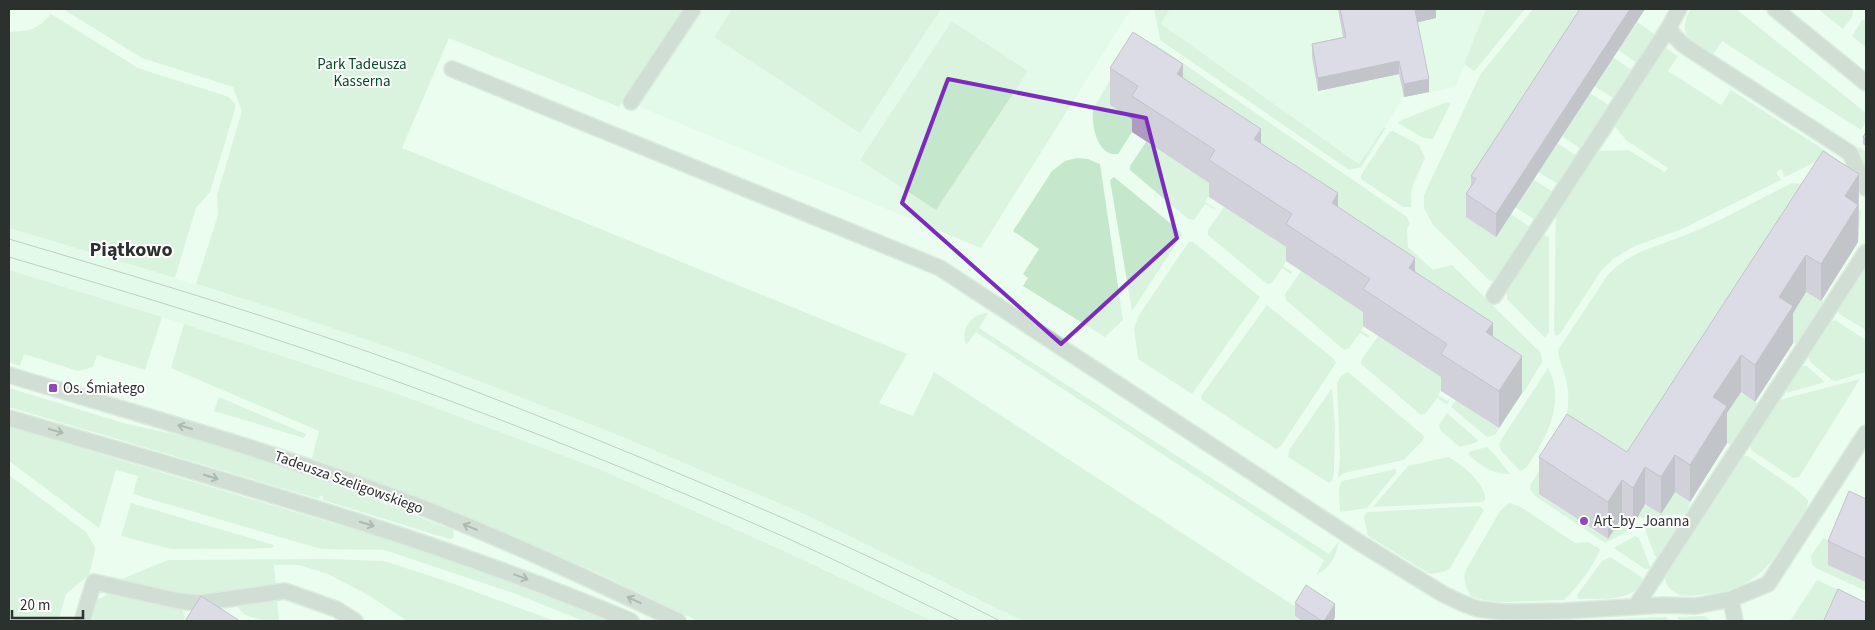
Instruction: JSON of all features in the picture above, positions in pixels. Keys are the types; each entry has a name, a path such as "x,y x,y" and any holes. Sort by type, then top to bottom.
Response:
{"street":[{"path":"631,102 693,9"},
{"path":"1494,296 1668,29 1679,9"},
{"path":"1775,9 1866,83"},
{"path":"1668,29 1682,44 1850,153 1866,188"},
{"path":"452,69 940,268 1360,543 1443,594 1478,609 1537,616 1564,611 1636,606 1696,606 1731,599 1768,584 1866,434"},
{"path":"1636,606 1866,252"},
{"name":"Tadeusza Szeligowskiego","path":"9,375 244,445 394,497 548,560 678,621"},
{"path":"9,418 390,532 520,577 631,621"},
{"path":"82,621 94,582 179,601 199,603 285,591 336,609 355,621"},
{"path":"1731,599 1735,621"}],"highlighted area":[{"path":"948,79 1146,118 1177,238 1061,344 902,203"}],"shaded area":[{"path":"703,9 1131,9 981,248 640,107 641,100"},
{"path":"1170,9 1486,9 1456,87 1404,97 1360,164 1160,24"},
{"path":"9,228 276,309 414,356 618,435 802,513 1023,621 932,621 782,550 599,469 398,394 184,324 9,270"}],"green space":[{"name":"Park Tadeusza Kasserna","path":"63,9 685,9 619,107 449,38 402,148 907,354 879,403 913,416 934,372 1300,609 1295,616 1302,621 1023,621 802,513 618,435 414,356 196,284 218,215 217,195 242,111 233,87 142,58"},
{"path":"732,9 941,9 860,133 714,37"},
{"path":"1154,9 1170,9 1161,24 1359,164 1384,127 1386,128 1361,167 1349,170 1160,40"},
{"path":"1486,9 1525,9 1474,71 1464,64"},
{"path":"1533,9 1595,9 1511,214 1530,227 1496,280 1490,281 1433,225 1424,208 1424,195 1480,75"},
{"path":"1691,9 1736,9 1866,113 1866,122 1861,130 1722,41 1712,56 1698,47 1688,37 1686,31 1685,25"},
{"path":"1818,9 1853,9 1852,17 1843,29"},
{"path":"51,14 138,68 229,97 235,104 210,192 196,208 175,278 9,228 9,32 33,29"},
{"path":"1862,20 1866,20 1866,48 1852,36"},
{"path":"952,21 1028,71 936,210 860,160"},
{"path":"1637,22 1656,35 1637,63 1618,50"},
{"path":"1133,41 1155,44 1407,217 1410,224 1407,229 1408,247 1433,270 1452,265 1541,353 1542,362 1524,392 1522,393 1491,372 1138,123 1118,154 1111,154 1105,150 1100,145 1094,131 1093,109"},
{"path":"1663,46 1678,56 1668,71 1721,105 1731,90 1829,153 1829,155 1785,177 1781,169 1776,172 1781,180 1682,229 1635,246 1613,259 1601,271 1560,334 1556,336 1554,332 1556,212 1596,151 1628,150 1665,172 1668,168 1626,140 1613,124"},
{"path":"1613,57 1633,71 1615,99 1594,86"},
{"path":"1590,93 1610,106 1581,149 1562,136"},
{"path":"1447,102 1451,103 1433,139 1423,138 1398,123 1402,120"},
{"path":"1390,131 1419,145 1425,158 1412,187 1411,207 1403,207 1361,179 1361,175"},
{"path":"1146,142 1215,187 1205,202 1215,208 1205,204 1194,220 1188,219 1130,170 1130,166"},
{"path":"1557,143 1577,156 1558,184 1538,172"},
{"path":"1859,147 1866,152 1866,171 1856,150"},
{"path":"1077,158 1088,159 1100,164 1123,320 1105,337 1023,286 1028,278 1023,274 1039,249 1013,231 1052,171 1065,161"},
{"path":"1114,177 1181,232 1182,235 1132,311 1110,180"},
{"path":"1533,179 1553,192 1535,220 1515,207"},
{"path":"1792,183 1820,185 1861,211 1858,242 1845,233 1627,489 1539,494 1607,539 1622,517 1636,527 1605,543 1535,496 1530,489 1531,484 1559,437 1567,412 1567,384 1558,350 1607,276 1625,261 1645,250 1714,223"},
{"path":"1224,207 1292,251 1283,266 1292,272 1291,274 1282,268 1272,283 1267,284 1208,235 1208,230"},
{"path":"1542,234 1549,237 1549,332 1545,338 1507,299 1507,287"},
{"path":"1192,241 1260,297 1192,394 1138,359 1134,328 1139,315 1188,243"},
{"path":"1866,265 1866,330 1839,314 1838,309"},
{"path":"9,270 162,317 145,370 97,355 93,367 78,371 24,354 20,366 9,362"},
{"path":"1301,271 1370,316 1361,330 1370,336 1368,338 1360,333 1349,348 1344,350 1286,300 1285,294"},
{"path":"1806,292 1825,303 1797,345 1779,334"},
{"path":"1267,305 1334,359 1336,363 1281,446 1276,449 1202,400 1201,396"},
{"path":"988,313 979,328 1329,554 1339,541 1332,561 1316,575 1324,560 976,332 966,345 965,333 968,323 977,316"},
{"path":"1835,320 1866,340 1865,372 1836,381 1832,380 1810,362 1808,355 1829,323"},
{"path":"184,324 398,394 599,469 782,550 932,621 698,621 596,572 444,507 312,458 319,431 171,368"},
{"path":"1378,336 1447,381 1438,395 1447,401 1451,397 1447,405 1437,398 1426,413 1421,415 1361,364 1362,359"},
{"path":"1802,366 1807,366 1825,382 1787,393 1786,388"},
{"path":"1548,368 1555,390 1554,412 1541,444 1527,466 1520,471 1502,452 1499,445"},
{"path":"1348,372 1424,436 1423,440 1404,460 1344,473 1338,478 1340,457 1337,383 1342,375"},
{"path":"1860,379 1799,477 1793,478 1751,450 1750,444 1777,402"},
{"path":"9,388 127,424 202,440 240,452 311,476 453,530 454,536 452,539 449,539 323,500 323,497 320,495 319,499 9,407"},
{"path":"1332,388 1335,428 1334,471 1333,479 1329,483 1288,457 1289,450"},
{"path":"1741,392 1758,404 1732,446 1713,434"},
{"path":"219,397 306,434 304,438 214,411"},
{"path":"1456,400 1499,428 1495,435 1487,437 1451,407"},
{"path":"1447,413 1478,440 1477,442 1460,447 1441,431 1439,425"},
{"path":"9,427 389,540 467,566 610,621 583,621 516,594 385,550 321,549 133,494 138,476 116,470 99,528 9,461"},
{"path":"1487,447 1510,474 1497,473 1477,462 1468,454 1471,451"},
{"path":"1741,456 1748,456 1797,490 1808,500 1807,507 1779,552 1757,576 1743,585 1727,591 1693,596 1680,595 1669,587 1665,575"},
{"path":"1448,457 1472,475 1482,488 1485,500 1482,502 1373,507 1408,466"},
{"path":"1396,469 1396,473 1367,508 1340,512 1339,487 1342,481"},
{"path":"9,475 86,532 95,547 89,575 66,594 58,621 9,621"},
{"path":"1675,492 1690,502 1687,513 1642,518 1627,509 1635,497 1661,514"},
{"path":"131,503 274,545 272,548 171,549 121,536"},
{"path":"1509,503 1521,507 1575,543 1588,542 1600,549 1585,576 1564,600 1500,602 1471,596 1464,579 1465,572 1500,511"},
{"path":"1479,506 1484,510 1450,568 1443,572 1430,574 1368,536 1364,517 1368,512"},
{"path":"1681,522 1658,558 1655,556 1646,528"},
{"path":"1635,536 1639,538 1651,569 1645,569 1614,548"},
{"path":"1823,538 1837,544 1866,582 1866,591 1816,568 1812,564 1811,556"},
{"path":"1610,557 1640,576 1642,584 1636,590 1621,597 1578,599 1577,595 1602,561"},
{"path":"327,559 384,561 446,581 555,621 407,621 370,596 328,574 299,565 274,565 276,587 184,595 117,581 168,560"},
{"path":"1817,580 1866,602 1866,621 1790,621"},
{"path":"109,593 182,608 185,618 182,621 90,621 96,601"},
{"path":"277,599 279,621 262,620 249,616 244,614 238,606 242,604"},
{"path":"1704,616 1712,621 1680,621 1677,617"},
{"path":"1666,617 1669,621 1566,621"}],"building":[{"path":"1340,9 1419,9 1415,10 1429,79 1404,84 1399,61 1318,78 1312,44 1346,37"},
{"path":"1580,9 1630,9 1496,214 1466,194 1476,179 1471,176"},
{"path":"1133,32 1183,64 1177,74 1261,129 1254,139 1338,193 1332,203 1415,258 1409,268 1493,323 1486,332 1522,356 1499,391 1441,354 1447,344 1363,289 1370,279 1286,224 1292,214 1209,160 1215,150 1132,96 1138,86 1110,68"},
{"path":"1823,151 1859,174 1845,196 1858,205 1821,264 1806,255 1779,297 1793,306 1755,365 1741,355 1713,397 1727,406 1690,465 1675,455 1661,477 1645,467 1633,488 1622,480 1608,502 1539,457 1567,414 1627,452"},
{"path":"1849,491 1866,499 1866,559 1828,541"},
{"path":"1306,585 1335,604 1324,621 1295,603"},
{"path":"1838,589 1866,603 1866,621 1824,620"},
{"path":"201,596 240,621 185,621"}],"tram line":[{"path":"9,239 261,316 361,349 484,395 628,452 851,548 1000,621"},
{"path":"9,257 257,333 355,366 501,420 742,518 960,621"}],"place":[{"name":"Os. Śmiałego","path":"53,388"},
{"name":"Art_by_Joanna","path":"1584,521"}],"district":[{"name":"Piątkowo","path":"131,249"}]}
